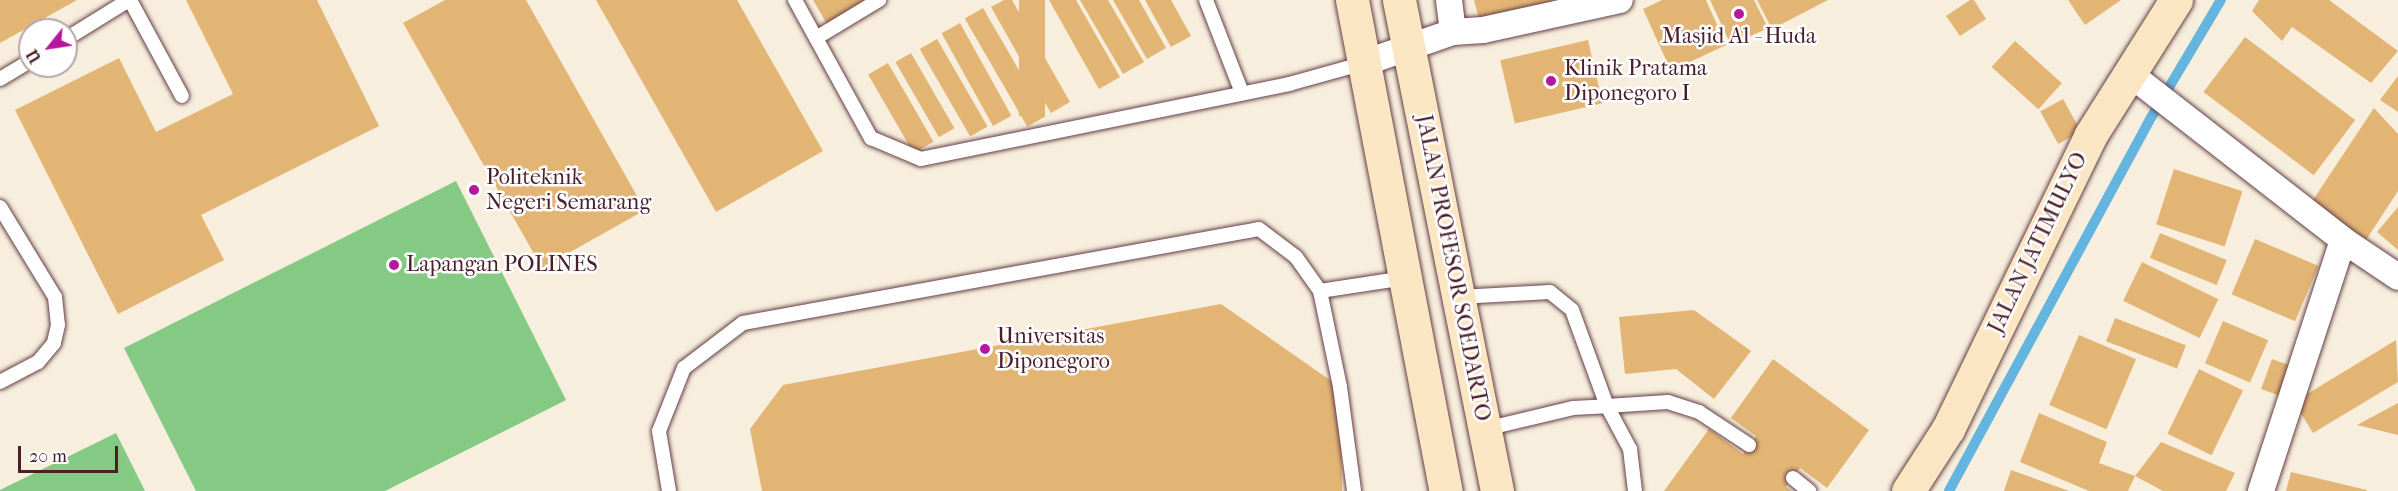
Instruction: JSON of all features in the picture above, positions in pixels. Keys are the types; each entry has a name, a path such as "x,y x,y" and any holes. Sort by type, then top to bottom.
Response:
{"main road":[{"path":"1352,0 1446,491"},
{"name":"JALAN PROFESOR SOEDARTO","path":"1399,0 1410,44 1497,491"},
{"name":"JALAN JATIMULYO","path":"1908,491 1948,429 2090,136 2136,79 2176,0"}],"street":[{"path":"1449,0 1453,32"},
{"path":"1364,63 1410,44 1453,32 1483,30 1620,0"},
{"path":"2136,79 2343,240 2398,277"},
{"path":"2261,491 2343,240"}],"lane":[{"path":"78,32 130,0 182,96"},
{"path":"795,0 871,138 921,159 1242,93 1364,63"},
{"path":"816,38 879,0"},
{"path":"1206,0 1242,93"},
{"path":"0,80 18,69"},
{"path":"0,207 55,297 58,325 54,343 38,362 0,382"},
{"path":"669,491 659,431 684,368 743,323 1258,229 1296,257 1320,291 1340,387 1354,491"},
{"path":"1320,291 1405,278"},
{"path":"1459,297 1550,292 1572,310 1607,406 1630,449 1635,491"},
{"path":"1485,429 1573,408 1668,402 1699,412 1749,445"},
{"path":"1793,478 1809,491"}],"green space":[{"name":"Lapangan POLINES","path":"456,181 566,400 385,491 196,491 124,348"},
{"path":"116,433 145,491 0,491 0,490"}],"building":[{"path":"0,0 77,0 45,18 18,18 18,33 0,43"},
{"path":"186,0 317,0 379,126 201,215 224,260 118,314 15,110 119,58 156,132 233,94"},
{"path":"445,0 526,0 645,210 542,268 403,23"},
{"path":"596,0 737,0 823,151 716,212"},
{"path":"813,0 870,0 827,24"},
{"path":"1004,0 1012,0 1070,102 1051,113 991,7"},
{"path":"1019,0 1045,0 1045,116 1019,116"},
{"path":"1049,0 1076,0 1120,77 1099,89"},
{"path":"1080,0 1108,0 1144,62 1123,74"},
{"path":"1113,0 1139,0 1166,48 1147,59"},
{"path":"1145,0 1171,0 1191,36 1171,47"},
{"path":"1474,0 1553,0 1555,6 1480,23"},
{"path":"1662,0 1706,0 1726,45 1671,71 1643,9"},
{"name":"Masjid Al - Huda","path":"1710,0 1754,0 1768,28 1731,45"},
{"path":"1757,0 1828,0 1772,29"},
{"path":"1970,0 1974,0 1986,19 1960,36 1946,16"},
{"path":"2068,0 2121,0 2085,25"},
{"path":"2259,0 2329,0 2398,51 2371,83 2292,27 2282,41 2252,11"},
{"path":"983,8 1046,116 1027,127 965,18"},
{"path":"960,23 1011,116 993,126 942,33"},
{"path":"2245,37 2355,120 2314,175 2203,92"},
{"path":"937,39 988,126 970,136 920,49"},
{"name":"Klinik Pratama Diponegoro I","path":"1588,40 1603,103 1515,124 1500,60"},
{"path":"2015,41 2062,83 2038,109 1992,67"},
{"path":"911,53 954,128 939,137 895,62"},
{"path":"888,63 934,142 914,153 868,74"},
{"path":"2398,76 2398,112 2380,100"},
{"path":"2063,99 2081,131 2058,144 2040,112"},
{"path":"2374,108 2398,134 2398,191 2366,240 2311,203"},
{"path":"2174,169 2242,191 2225,246 2156,224"},
{"path":"2398,207 2398,250 2377,232"},
{"path":"2160,233 2227,260 2217,285 2150,258"},
{"path":"2255,239 2319,266 2295,321 2232,294"},
{"path":"2142,262 2218,299 2200,338 2123,301"},
{"path":"1221,304 1340,387 1342,491 762,491 750,429 783,385"},
{"path":"1694,310 1751,351 1714,399 1676,369 1625,374 1619,317"},
{"path":"2115,318 2186,345 2177,369 2106,341"},
{"path":"2223,321 2268,340 2250,382 2205,363"},
{"path":"2079,335 2136,359 2106,429 2049,405"},
{"path":"2396,340 2398,382 2313,433 2294,402"},
{"path":"1773,359 1869,430 1827,488 1800,468 1786,487 1792,491 1664,491 1709,429 1743,454 1756,436 1731,418"},
{"path":"2272,359 2291,366 2280,396 2261,389"},
{"path":"2199,369 2243,390 2211,455 2167,434"},
{"path":"2398,403 2398,435 2357,425"},
{"path":"2039,413 2107,442 2099,463 2135,476 2128,491 2089,491 2020,462"},
{"path":"2161,442 2235,473 2226,491 2163,491 2135,476"},
{"path":"2011,470 2069,491 2004,491"},
{"path":"2291,472 2367,490 2367,491 2286,491"}],"waterway":[{"path":"1949,491 2152,116 2221,0"}],"place":[{"name":"Masjid Al - Huda","path":"1739,14"},
{"name":"Klinik Pratama Diponegoro I","path":"1551,81"},
{"name":"Politeknik Negeri Semarang","path":"474,190"},
{"name":"Lapangan POLINES","path":"394,265"},
{"name":"Universitas Diponegoro","path":"985,349"}]}
